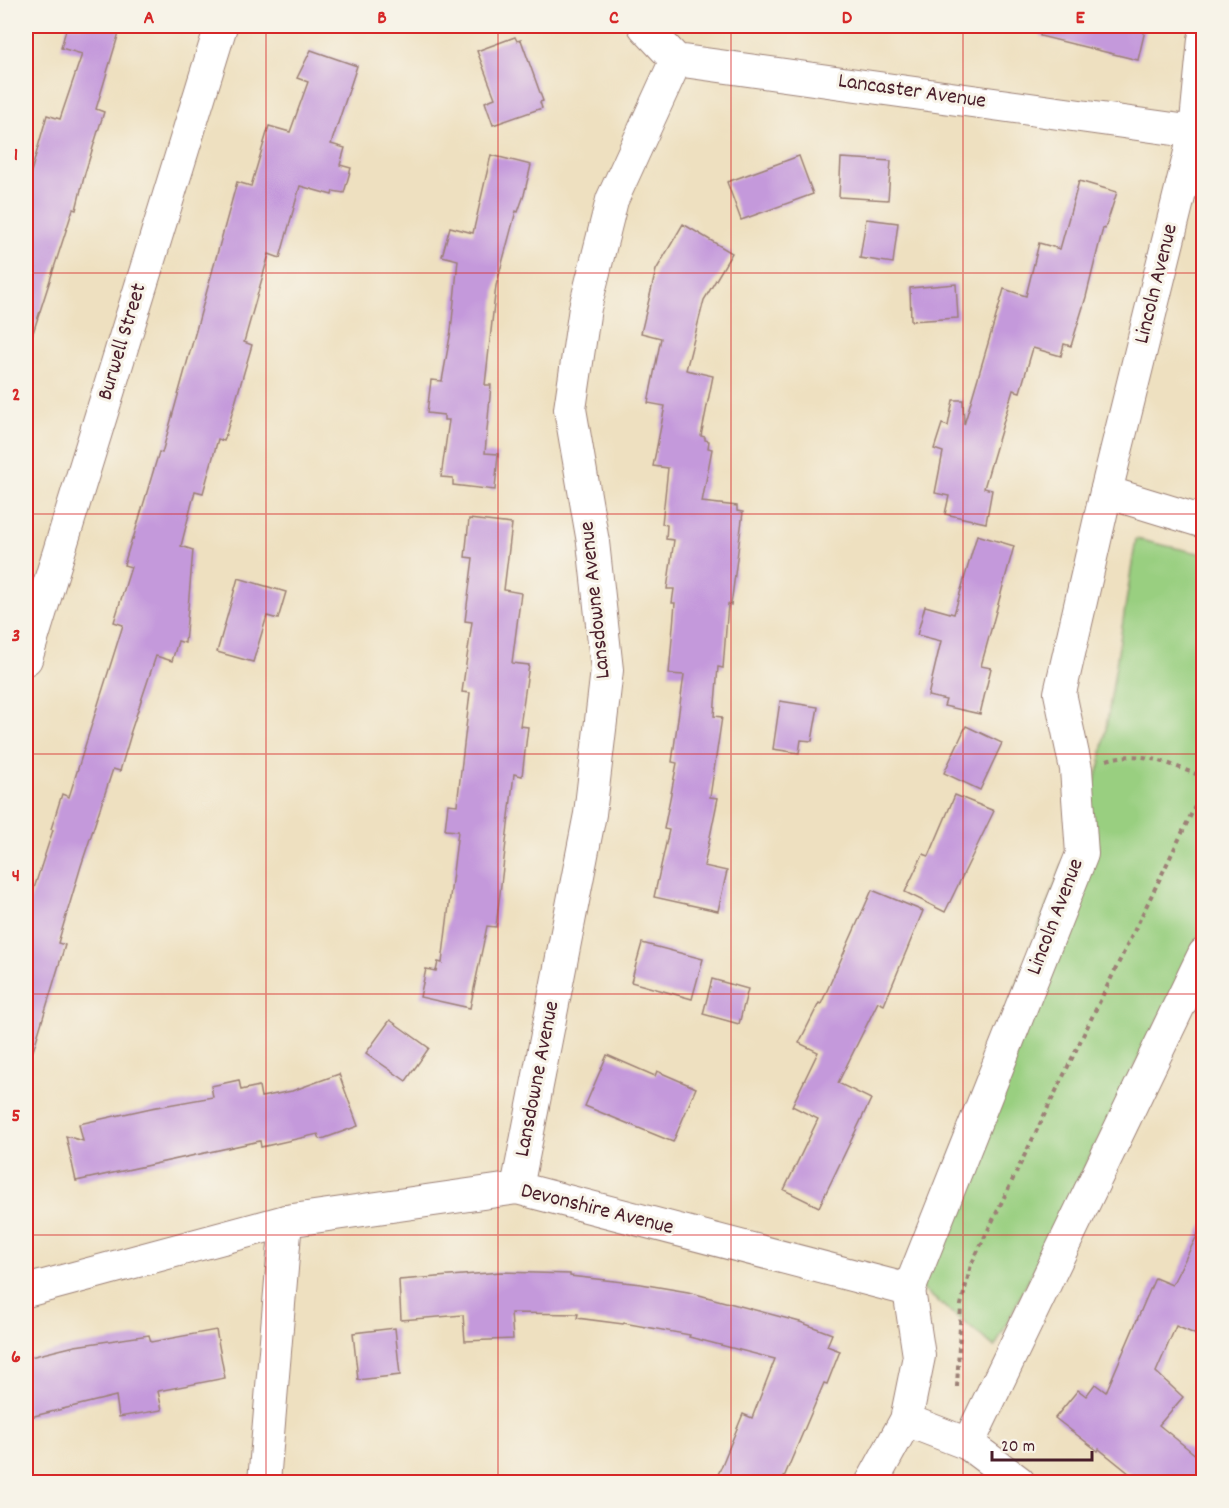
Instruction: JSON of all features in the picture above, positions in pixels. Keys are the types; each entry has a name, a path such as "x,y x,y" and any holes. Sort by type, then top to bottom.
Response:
{"street":[{"name":"Burwell Street","path":"26,659 221,26"},
{"path":"644,26 676,60"},
{"name":"Lincoln Avenue","path":"909,1290 1082,854 1076,769 1060,693 1106,492 1195,132 1203,39"},
{"name":"Lancaster Avenue","path":"676,60 1195,132"},
{"name":"Lansdowne Avenue","path":"517,1188 590,814 607,670 593,542 570,409 585,308 612,200 676,60"},
{"path":"1106,492 1203,522"},
{"path":"959,1441 1203,954"},
{"name":"Devonshire Avenue","path":"26,1291 286,1221 517,1188 909,1290"},
{"path":"264,1482 286,1221"},
{"path":"872,1482 906,1420 919,1356 909,1290"},
{"path":"906,1420 959,1441 1019,1482"}],"path":[{"path":"1076,769 1122,755 1142,756 1203,777"},
{"path":"959,1441 958,1385 961,1305 971,1264 1203,788"}],"green space":[{"path":"1136,539 1203,554 1203,930 995,1347 906,1276 1100,766"}],"building":[{"path":"67,26 121,26 96,109 104,112 76,210 73,209 30,342 26,341 26,190 47,115 60,119 82,54 61,48"},
{"path":"1041,26 1146,26 1138,60 1040,36"},
{"path":"515,37 517,41 521,40 543,101 540,102 542,108 493,125 485,102 495,98 477,51"},
{"path":"311,50 357,66 331,144 345,148 340,165 351,168 344,193 333,191 332,195 300,186 280,258 269,254 244,342 252,345 224,441 218,439 203,493 195,491 181,546 193,550 185,643 178,641 172,661 156,656 120,771 113,769 81,866 58,943 65,945 33,1051 26,1050 26,913 53,830 51,829 62,794 69,797 123,625 114,622 131,567 124,565 159,452 162,453 237,182 251,186 269,126 290,132 308,82 297,78"},
{"path":"491,155 531,165 496,286 485,385 491,385 485,453 498,454 495,490 453,485 453,478 441,477 449,420 444,420 444,415 427,413 431,380 442,381 451,331 458,260 442,256 450,227 473,233"},
{"path":"799,156 813,194 741,220 727,182"},
{"path":"841,158 891,161 888,200 839,197"},
{"path":"1079,181 1117,192 1105,229 1103,228 1071,346 1064,344 1061,356 1033,348 1020,392 1013,390 984,488 992,490 986,523 945,514 949,496 935,493 943,452 934,449 942,424 948,426 953,400 963,400 964,425 1004,289 1026,296 1039,243 1060,249"},
{"path":"866,219 898,223 893,263 860,258"},
{"path":"683,224 732,253 704,300 686,370 713,376 701,436 709,441 708,448 712,449 702,502 737,506 737,511 743,512 731,605 728,604 723,668 718,667 714,716 722,717 710,797 718,798 704,866 727,871 718,911 654,897 669,830 664,829 677,763 672,762 684,675 669,674 675,603 672,603 674,589 667,589 674,540 666,539 667,525 662,524 668,468 653,466 665,406 648,403 661,338 641,333 656,270"},
{"path":"956,284 958,318 911,321 910,288"},
{"path":"469,519 512,524 504,590 521,593 512,663 529,665 520,726 528,727 522,776 514,774 496,927 487,926 470,1008 420,997 426,969 436,971 438,962 442,963 458,831 445,830 448,804 457,805 470,693 462,692 472,622 465,621 473,558 465,557"},
{"path":"977,535 1014,546 981,666 991,668 980,714 944,706 946,700 928,696 941,641 917,635 925,606 954,614"},
{"path":"238,578 286,592 278,619 267,616 253,662 217,652"},
{"path":"780,701 818,707 812,741 801,740 799,753 773,749"},
{"path":"966,726 1002,743 980,790 944,773"},
{"path":"955,795 994,811 945,912 905,892 923,854 929,856"},
{"path":"872,890 923,911 884,1005 878,1002 838,1083 871,1099 819,1207 784,1190 818,1119 792,1106 818,1052 799,1043 819,1003 821,1004"},
{"path":"642,943 703,959 692,999 631,982"},
{"path":"712,979 748,989 739,1024 703,1014"},
{"path":"390,1020 429,1048 406,1081 366,1053"},
{"path":"607,1055 655,1076 657,1071 696,1088 673,1142 585,1106"},
{"path":"339,1074 358,1126 320,1139 318,1134 261,1147 260,1141 76,1181 66,1136 83,1141 79,1124 213,1097 211,1086 239,1080 241,1090 259,1086 261,1097 292,1091"},
{"path":"1203,1224 1203,1320 1197,1335 1176,1326 1156,1372 1183,1397 1159,1425 1203,1461 1203,1482 1140,1482 1055,1418 1078,1390 1086,1396 1095,1384 1106,1392 1155,1278 1172,1285"},
{"path":"501,1272 570,1274 570,1276 688,1292 800,1322 832,1334 827,1346 840,1351 782,1482 715,1482 743,1414 752,1418 775,1359 689,1337 690,1335 624,1323 577,1318 578,1314 511,1313 513,1339 465,1341 463,1315 401,1320 399,1280"},
{"path":"395,1328 400,1375 358,1380 353,1333"},
{"path":"216,1330 225,1378 158,1391 162,1410 119,1417 116,1396 26,1418 26,1358 75,1346 149,1335 151,1342"}]}
